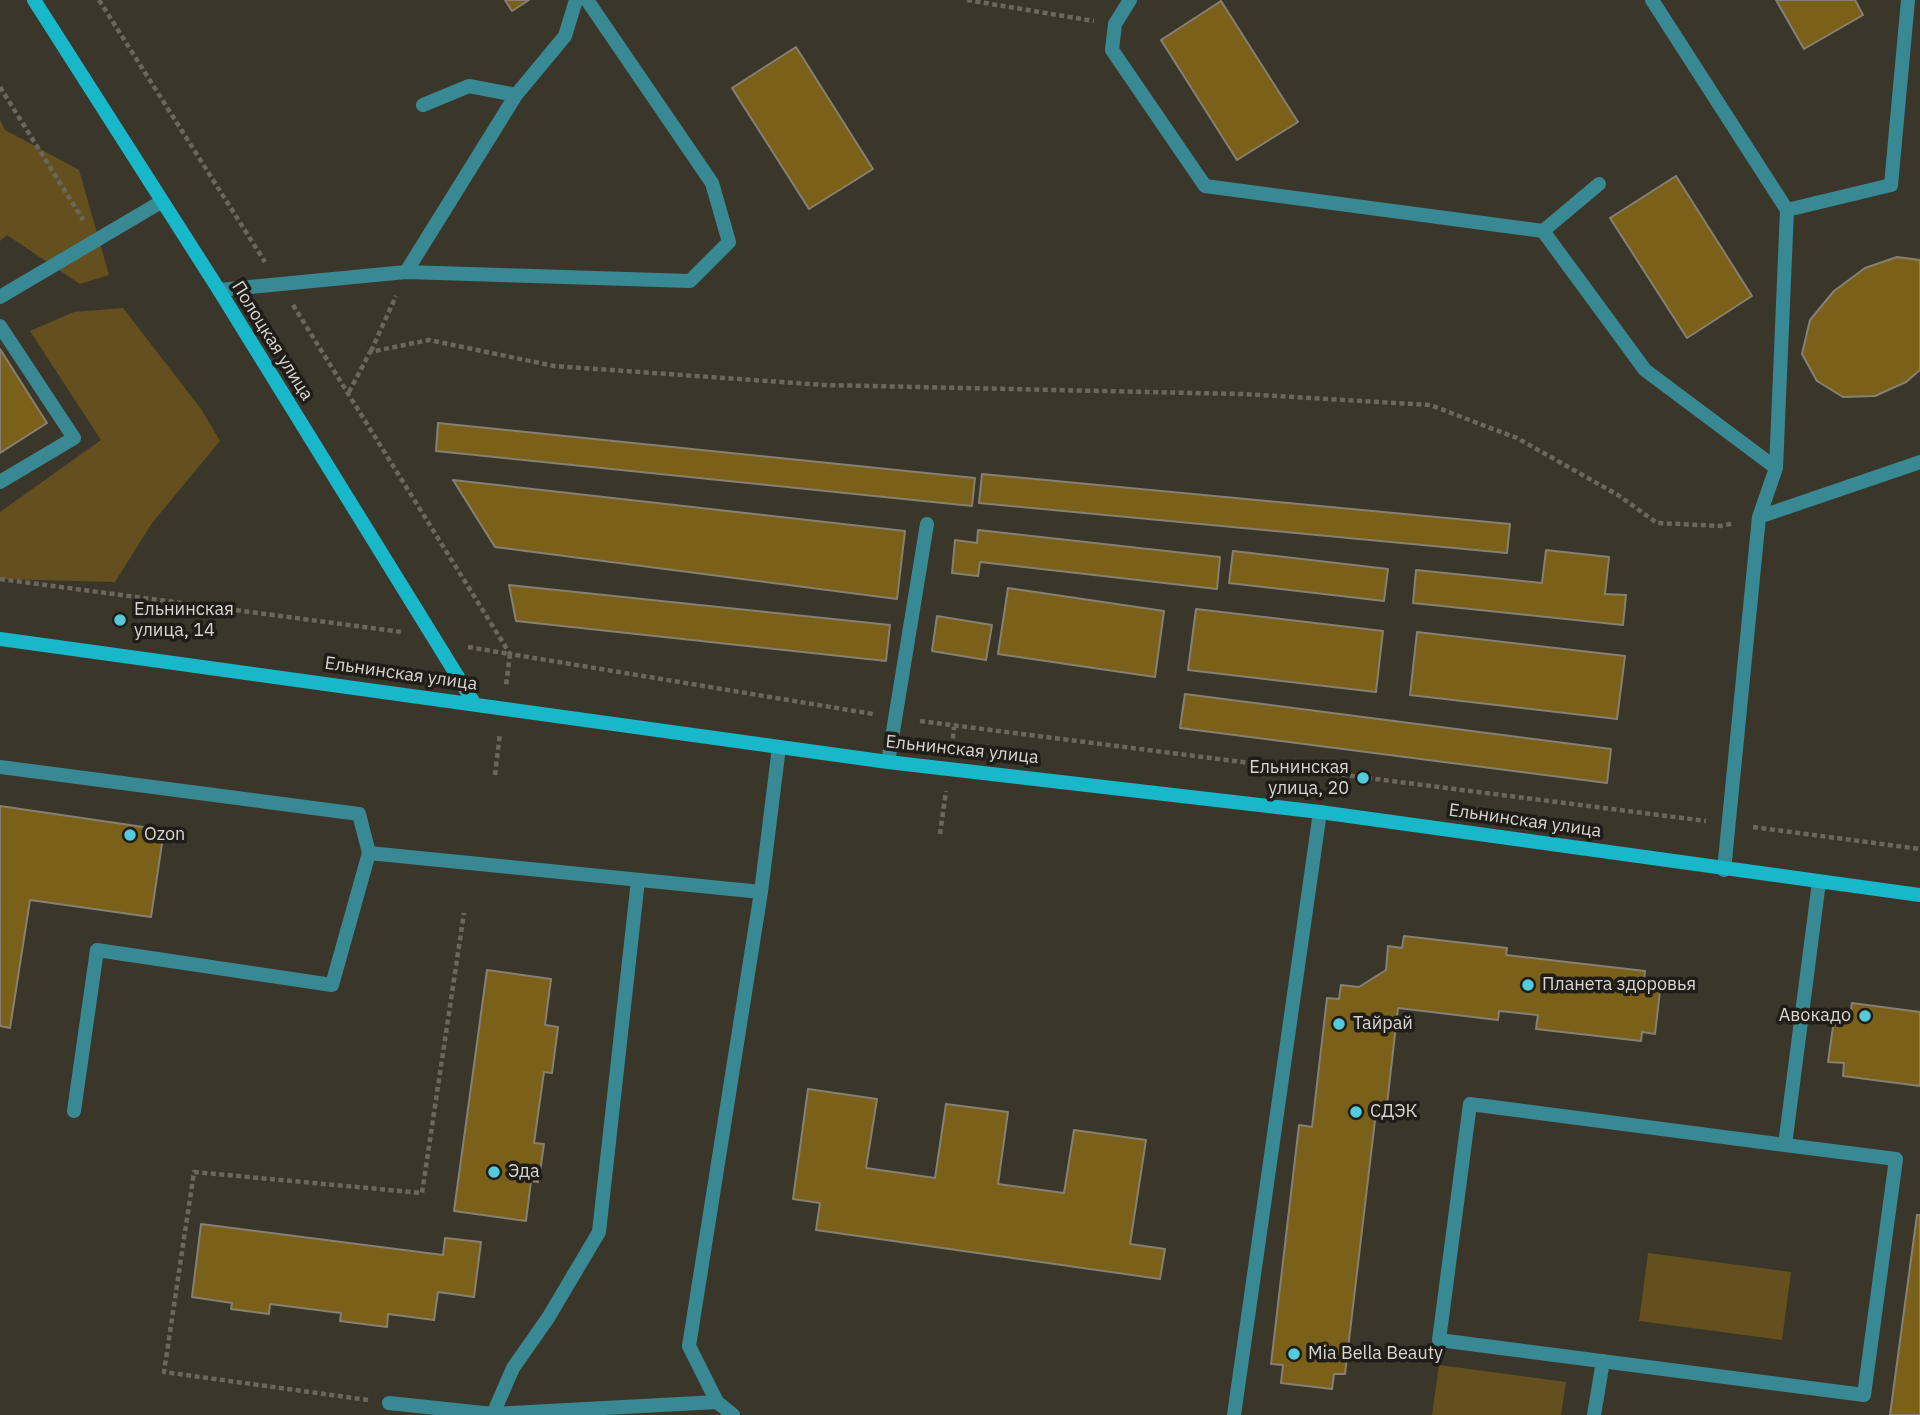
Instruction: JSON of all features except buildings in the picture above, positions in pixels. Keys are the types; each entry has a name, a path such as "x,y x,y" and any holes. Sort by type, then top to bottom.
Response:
{"street":[{"name":"Полоцкая улица","path":"34,0 219,290 474,704"},
{"name":"Ельнинская улица","path":"0,639 888,762 1320,812 1920,895"}],"lane":[{"path":"406,272 516,95 565,36 576,0"},
{"path":"219,290 406,272 690,281 729,242 712,183 587,0"},
{"path":"1130,0 1115,24 1112,50 1205,186 1543,231 1645,370 1776,468"},
{"path":"1651,0 1787,210 1776,468 1759,517 1724,870"},
{"path":"1787,210 1891,185 1912,7"},
{"path":"423,105 469,86 516,95"},
{"path":"1543,231 1599,184"},
{"path":"0,297 161,202"},
{"path":"0,326 74,438 0,482"},
{"path":"1759,517 1920,462"},
{"path":"888,762 927,524"},
{"path":"733,1415 717,1402 689,1346 761,892 779,747"},
{"path":"0,767 359,814 369,853 332,985 97,950 74,1111"},
{"path":"1234,1415 1320,812"},
{"path":"369,853 761,892"},
{"path":"493,1414 513,1368 548,1318 599,1232 638,880"},
{"path":"1785,1145 1819,882"},
{"path":"1470,1104 1785,1145 1895,1159 1864,1395 1439,1340 1470,1104"},
{"path":"1594,1415 1603,1361"},
{"path":"389,1403 493,1414 717,1402"}],"path":[{"path":"99,0 349,392 510,654"},
{"path":"967,0 1115,24"},
{"path":"0,87 96,240"},
{"path":"349,392 406,272"},
{"path":"370,352 429,340 554,366 824,385 1241,394 1430,405 1517,438 1618,495 1657,523 1721,526 1759,517"},
{"path":"0,579 396,631 510,654 954,727 1920,849"},
{"path":"389,1403 164,1372 194,1172 422,1193 464,913"}],"shaded area":[{"path":"0,120 5,130 79,170 109,275 80,284 7,235 0,241"},
{"path":"123,308 201,409 220,441 152,523 115,582 0,579 0,512 101,440 30,331 74,312"},
{"path":"1648,1253 1791,1272 1782,1340 1639,1321"},
{"path":"1439,1365 1566,1382 1561,1415 1432,1415"}],"place":[{"name":"Ельнинская улица, 14","path":"120,620"},
{"name":"Ельнинская улица, 20","path":"1363,778"},
{"name":"Ozon","path":"130,835"},
{"name":"Планета здоровья","path":"1528,985"},
{"name":"Авокадо","path":"1865,1016"},
{"name":"Тайрай","path":"1339,1024"},
{"name":"СДЭК","path":"1356,1112"},
{"name":"Эда","path":"494,1172"},
{"name":"Mia Bella Beauty","path":"1294,1354"}]}
